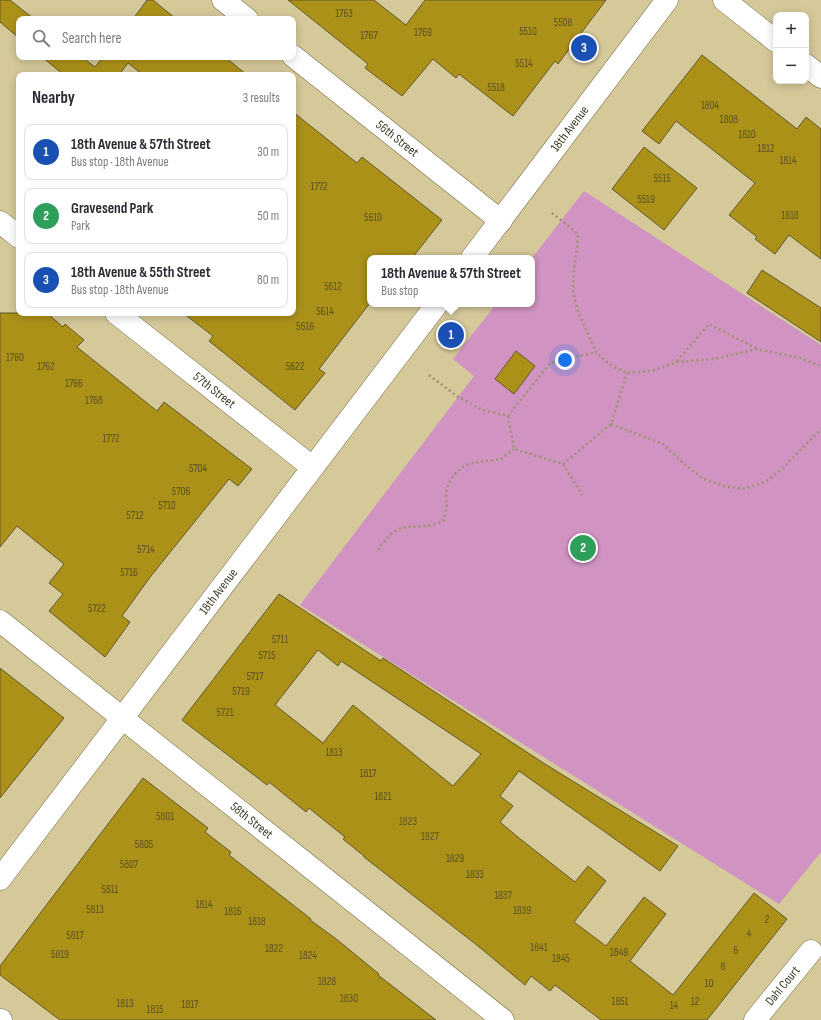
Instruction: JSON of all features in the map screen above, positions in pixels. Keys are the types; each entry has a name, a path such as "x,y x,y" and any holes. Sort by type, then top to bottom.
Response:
{"street":[{"path":"223,0 243,16"},
{"name":"18th Avenue","path":"474,255 666,0"},
{"path":"724,0 773,39"},
{"name":"56th Street","path":"296,58 501,220"},
{"path":"809,67 821,77"},
{"path":"0,222 16,235"},
{"name":"18th Avenue","path":"0,879 435,307"},
{"name":"57th Street","path":"120,316 312,467"},
{"name":"58th Street","path":"0,621 503,1020"},
{"name":"Dahl Court","path":"755,1020 811,951"}],"path":[{"path":"552,213 578,234 573,290 577,309 596,352 609,364 627,372 651,371 677,362 714,359 757,348"},
{"path":"677,362 709,324 757,348 800,358 821,366"},
{"path":"514,449 508,416 550,363 596,352"},
{"path":"563,464 611,424 627,372"},
{"path":"429,375 458,397 483,410 508,416"},
{"path":"611,424 663,444 684,464 704,479 724,486 743,489 765,482 782,469 821,429"},
{"path":"514,449 563,464 582,495"},
{"path":"378,550 391,534 400,528 411,525 435,525 444,520 448,505 446,494 448,485 462,467 473,462 501,459 514,449"}],"shaded area":[{"path":"584,191 821,345 821,852 779,904 300,605 474,376 453,359 494,307 535,307 534,255"}],"building":[{"path":"0,0 10,0 30,16 16,16 16,35 0,22"},
{"path":"147,0 153,0 172,16 135,16"},
{"path":"288,0 374,0 406,25 425,0 606,0 558,64 555,61 513,116 459,74 456,78 433,59 402,96 365,68 368,64"},
{"path":"702,55 797,129 806,117 821,129 821,259 789,235 775,254 755,239 757,237 729,215 755,183 676,121 659,144 642,131"},
{"path":"46,60 86,60 95,67 101,60 229,60 243,72 139,72 128,63 121,72 60,72"},
{"path":"296,114 357,163 362,157 442,220 414,255 367,255 367,307 319,369 325,373 295,410 209,341 213,336 187,316 296,316"},
{"path":"644,147 697,188 664,230 612,189"},
{"path":"762,270 821,308 821,342 747,293"},
{"path":"0,313 16,313 16,316 50,316 63,327 65,324 84,340 77,347 157,411 164,402 252,469 238,486 229,479 151,576 122,616 130,622 105,657 49,611 63,594 49,583 64,564 17,526 0,547"},
{"path":"516,351 535,366 514,394 495,379"},
{"path":"279,594 381,661 383,658 545,764 678,846 660,871 519,771 500,796 513,806 500,822 519,838 575,882 588,866 606,881 574,922 606,946 644,897 666,914 630,961 673,995 754,893 787,919 707,1020 601,1020 555,985 550,991 531,976 525,985 478,946 364,857 343,839 345,837 309,808 306,812 269,782 267,785 182,720","holes":["318,650 338,666 341,661 481,754 453,786 353,705 323,743 275,705"]},
{"path":"0,668 64,718 0,798"},
{"path":"143,778 208,828 205,832 231,852 229,855 436,1020 60,1020 0,975 0,966"}],"place":[{"name":"18th Avenue & 55th Street","path":"584,48"},
{"name":"18th Avenue & 57th Street","path":"451,335"},
{"name":"Gravesend Park","path":"583,548"}]}
